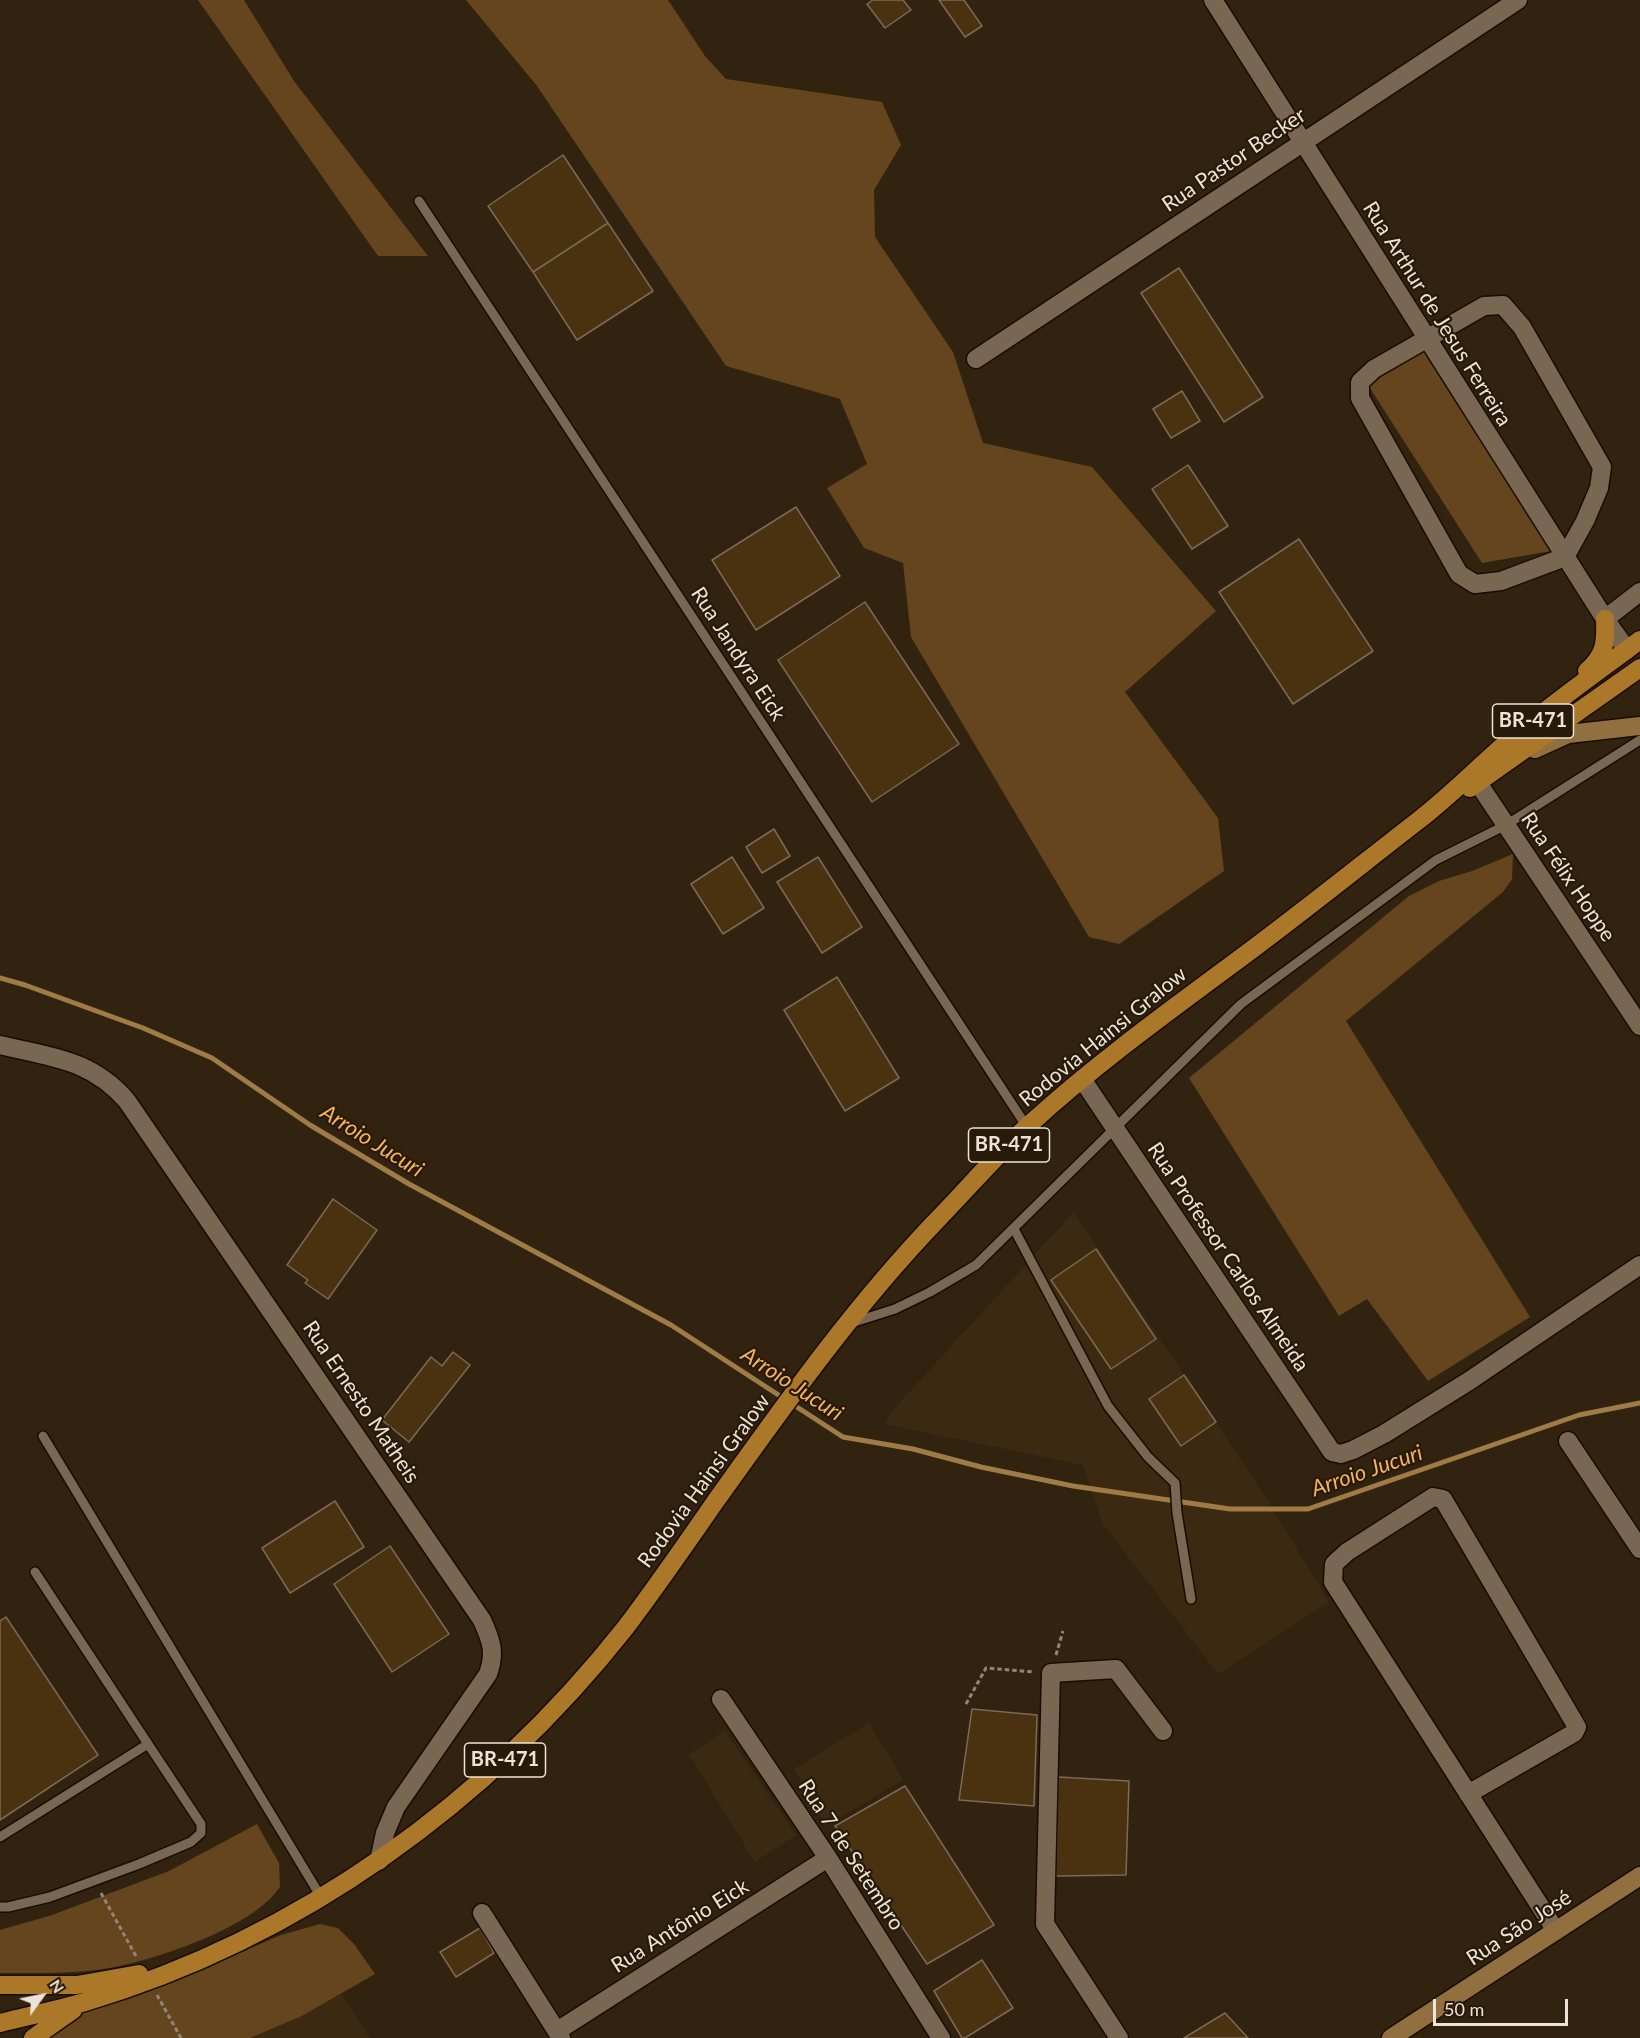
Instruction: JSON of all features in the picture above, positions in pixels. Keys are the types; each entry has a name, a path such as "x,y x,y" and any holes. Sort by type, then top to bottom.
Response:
{"main road":[{"path":"1538,716 1601,656 1605,645 1605,619"},
{"name":"Rodovia Hainsi Gralow","path":"0,2023 84,2002 168,1973 230,1947 321,1897 379,1861 454,1804 501,1764 543,1723 626,1626 805,1377 896,1262 1027,1126 1180,1001 1249,952 1432,810 1538,716 1633,645"},
{"name":"Rodovia Hainsi Gralow","path":"1432,810 1478,783 1640,668"},
{"path":"1494,772 1547,742 1568,734 1640,726"},
{"name":"Rua São José","path":"1391,2038 1416,2031 1556,1930 1640,1876"},
{"path":"0,1985 77,1984 146,1973 168,1973"},
{"path":"33,2038 84,2002"}],"street":[{"name":"Rua Arthur de Jesus Ferreira","path":"1213,0 1605,619 1633,645"},
{"name":"Rua Pastor Becker","path":"976,359 1518,0"},
{"path":"1503,305 1522,327 1602,467 1599,488 1585,521 1565,557 1502,581 1475,584 1459,574 1360,399 1360,382 1374,369 1484,306 1503,305"},
{"path":"1605,619 1640,592"},
{"name":"Rua Félix Hoppe","path":"1478,783 1640,1026"},
{"name":"Rua Ernesto Matheis","path":"0,1045 87,1068 103,1077 127,1101 482,1620 492,1645 488,1674 396,1807 385,1833 379,1861"},
{"name":"Rua Professor Carlos Almeida","path":"1082,1079 1332,1452 1341,1454 1353,1450 1384,1434 1460,1387 1640,1265"},
{"path":"1568,1441 1640,1549"},
{"path":"1468,1794 1574,1733 1576,1726 1443,1499 1434,1497 1347,1552 1334,1564 1333,1582 1468,1794 1556,1930"},
{"path":"1119,2038 1045,1924 1051,1673 1116,1669 1163,1731"},
{"name":"Rua 7 de Setembro","path":"721,1699 828,1858 941,2038"},
{"name":"Rua Antônio Eick","path":"559,2035 828,1858"},
{"path":"482,1913 559,2035"}],"lane":[{"name":"Rua Jandyra Eick","path":"419,201 1027,1126"},
{"path":"846,1325 895,1309 976,1266 1241,1004 1436,860 1506,825 1640,740"},
{"path":"1014,1229 1108,1406 1148,1456 1175,1483 1177,1513 1191,1599"},
{"path":"43,1436 321,1897"},
{"path":"0,1907 50,1897 191,1842 201,1833 201,1824 35,1572"},
{"path":"0,1837 148,1744"}],"path":[{"path":"966,1704 986,1668 1051,1673 1063,1631"}],"shaded area":[{"path":"198,0 244,0 294,81 428,256 378,256"},
{"path":"466,0 668,0 705,56 726,79 882,102 901,145 874,190 875,237 953,352 983,443 1092,467 1216,611 1125,692 1218,818 1224,871 1119,944 1089,937 911,637 903,563 864,548 827,488 867,464 840,399 726,366 537,86"},
{"path":"1422,349 1551,551 1482,563 1368,385"},
{"path":"1513,854 1512,879 1503,892 1346,1021 1530,1317 1428,1381 1367,1299 1339,1316 1189,1078 1409,896 1439,881 1472,871"},
{"path":"1074,1212 1258,1485 1329,1602 1218,1674 1103,1524 1083,1465 884,1424 901,1401"},
{"path":"869,1723 903,1780 826,1826 794,1769"},
{"path":"725,1731 796,1835 755,1862 689,1755"},
{"path":"257,1824 279,1863 280,1887 266,1902 230,1927 161,1955 116,1967 73,1972 0,1973 0,1930 52,1915 169,1871"},
{"path":"320,1924 338,1928 354,1944 375,1974 302,2016 250,2038 38,2038 71,2018 218,1962 281,1935"},
{"path":"341,1994 370,2038 250,2038 302,2016"}],"building":[{"path":"873,0 903,0 911,10 885,28 867,4"},
{"path":"939,0 964,0 982,26 965,37"},
{"path":"563,155 608,223 533,272 488,206"},
{"path":"608,223 653,291 577,340 533,272"},
{"path":"1179,268 1263,397 1224,422 1141,293"},
{"path":"1182,391 1200,421 1171,438 1153,409"},
{"path":"1188,465 1228,526 1192,549 1152,489"},
{"path":"796,507 840,576 756,630 712,560"},
{"path":"1299,539 1373,651 1293,704 1219,592"},
{"path":"865,602 959,744 872,802 778,660"},
{"path":"774,829 790,856 762,873 746,847"},
{"path":"732,857 764,908 723,934 691,884"},
{"path":"818,857 862,927 822,953 777,882"},
{"path":"837,977 899,1078 845,1111 784,1010"},
{"path":"333,1199 377,1230 328,1299 305,1283 308,1280 287,1265"},
{"path":"1096,1249 1156,1339 1111,1369 1051,1280"},
{"path":"453,1352 470,1365 409,1442 382,1420 431,1357 442,1366"},
{"path":"1184,1375 1216,1422 1181,1446 1149,1399"},
{"path":"335,1501 364,1547 290,1593 262,1548"},
{"path":"390,1546 449,1634 392,1672 334,1584"},
{"path":"6,1617 98,1755 0,1820 0,1621"},
{"path":"972,1709 1037,1715 1034,1806 959,1800"},
{"path":"1058,1777 1129,1781 1126,1875 1056,1876"},
{"path":"905,1786 994,1925 927,1964 835,1826"},
{"path":"480,1928 494,1953 456,1977 440,1952"},
{"path":"982,1960 1013,2008 962,2038 934,1991"},
{"path":"1225,2013 1248,2038 1184,2038"}],"waterway":[{"name":"Arroio Jucuri","path":"0,978 143,1028 212,1058 310,1125 409,1184 671,1325 843,1437 913,1449 981,1467 1073,1486 1230,1509 1308,1509 1579,1415 1640,1403"}]}
